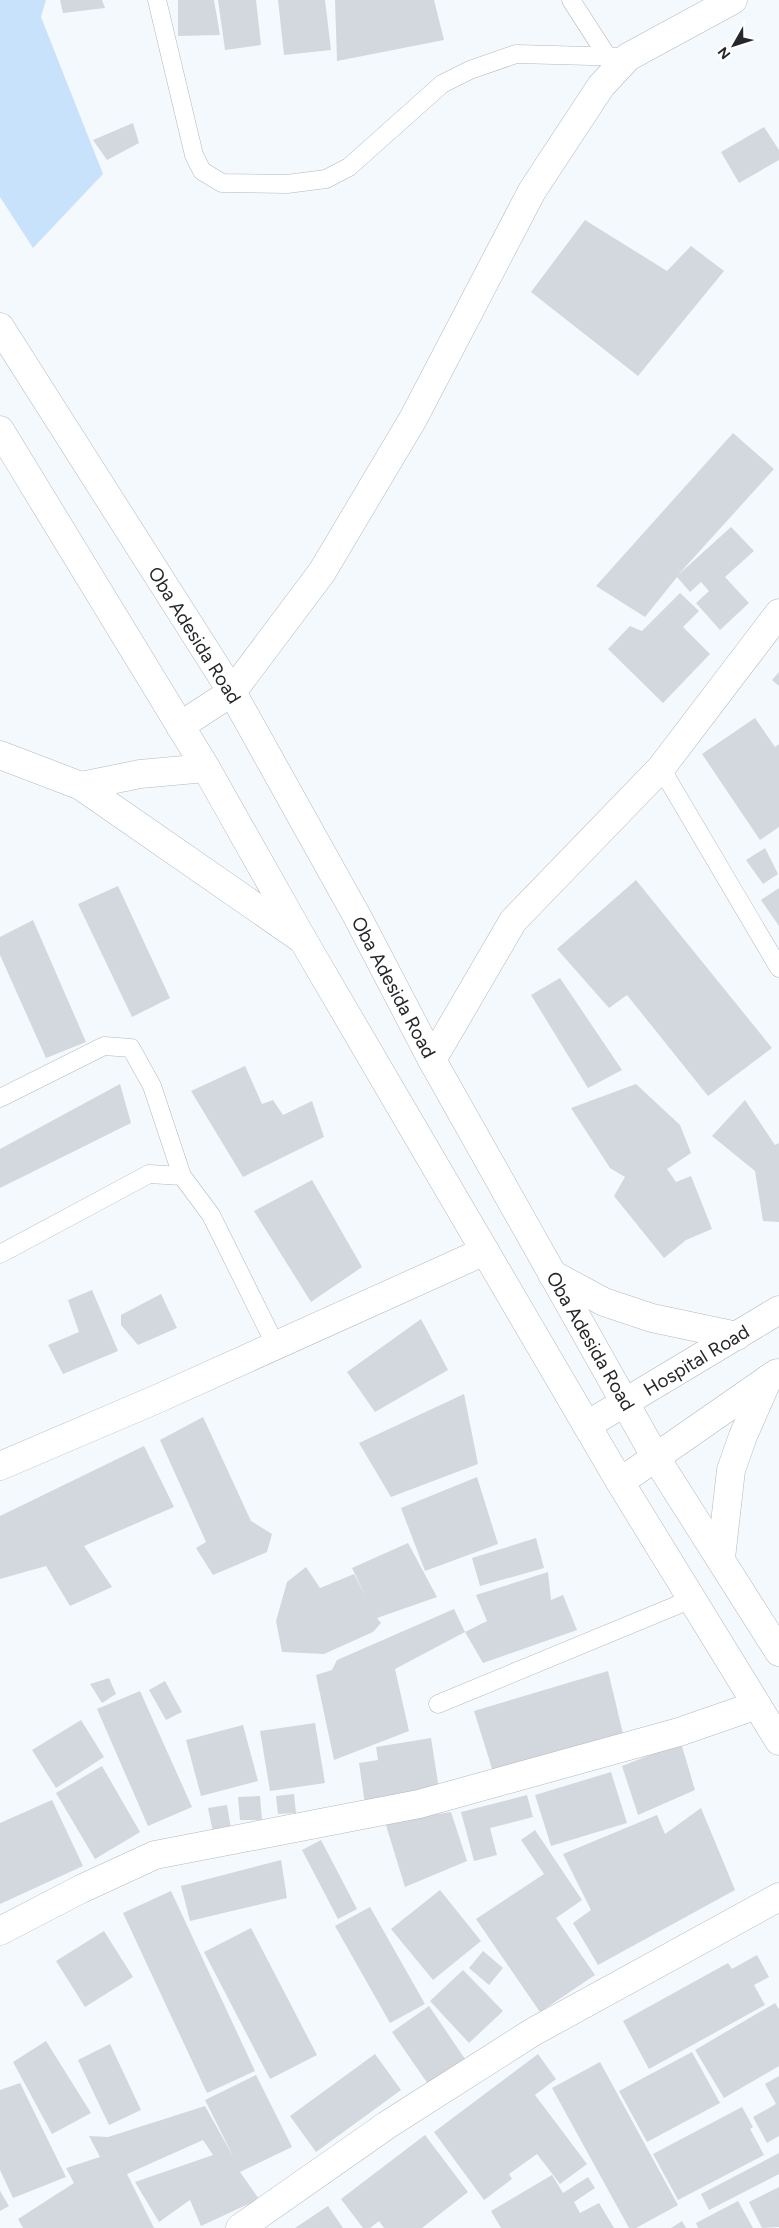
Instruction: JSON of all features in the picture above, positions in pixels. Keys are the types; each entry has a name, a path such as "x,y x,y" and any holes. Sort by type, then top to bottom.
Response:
{"street":[{"path":"180,726 232,692 322,572 413,419 532,191 601,86 618,56 733,0"},
{"name":"Oba Adesida Road","path":"0,327 232,692 358,918 432,1060 656,1458 779,1652"},
{"path":"0,430 206,768 303,940 620,1482 779,1741"},
{"path":"432,1060 513,921 662,768 779,613"},
{"path":"0,755 81,786 303,940"},
{"path":"81,786 140,774 206,768"},
{"path":"0,1466 157,1399 275,1344 486,1251"},
{"path":"552,1274 604,1302 620,1308 681,1325 737,1336"},
{"name":"Hospital Road","path":"587,1425 779,1310"},
{"path":"620,1482 774,1375"},
{"path":"720,1558 731,1470 743,1436 774,1375"},
{"path":"0,1931 82,1889 155,1855 419,1804 680,1732 757,1705"},
{"path":"240,2228 387,2124 534,2032 779,1898"}],"lane":[{"path":"157,0 194,155 202,171 222,182 286,184 326,179 349,167 442,84 470,70 516,54 618,56"},
{"path":"571,0 618,56"},
{"path":"662,768 779,968"},
{"path":"0,1098 104,1046 131,1048 152,1086 182,1176 211,1215 275,1344"},
{"path":"0,1254 149,1174 182,1176"},
{"path":"438,1704 692,1599"}],"shaded area":[{"path":"0,0 46,0 41,17 103,174 33,248 0,197"}],"building":[{"path":"60,0 102,0 105,8 63,13"},
{"path":"178,0 214,0 220,35 178,36"},
{"path":"218,0 256,0 261,45 225,50"},
{"path":"278,0 325,0 331,50 284,55"},
{"path":"335,0 434,0 444,40 337,61"},
{"path":"133,123 139,143 107,160 93,140"},
{"path":"764,127 779,150 779,160 739,183 721,152"},
{"path":"585,220 667,271 691,246 724,271 638,376 531,292"},
{"path":"733,433 774,469 678,575 731,527 754,551 725,577 749,603 720,630 696,603 709,591 701,582 690,592 677,577 645,617 596,586"},
{"path":"680,593 699,611 683,627 710,654 663,703 608,649 630,626 642,631"},
{"path":"779,672 779,686 772,680"},
{"path":"755,718 775,747 779,744 779,827 760,840 702,754"},
{"path":"765,848 778,874 763,884 746,860"},
{"path":"636,880 772,1048 708,1096 627,995 609,1008 557,949"},
{"path":"118,886 170,998 132,1017 78,904"},
{"path":"779,888 779,926 761,900"},
{"path":"33,920 86,1042 46,1058 0,955 0,937"},
{"path":"560,978 622,1070 588,1088 531,995"},
{"path":"245,1066 262,1104 273,1100 283,1115 312,1101 324,1137 243,1177 191,1091"},
{"path":"120,1084 131,1123 0,1188 0,1149"},
{"path":"636,1084 680,1125 691,1153 667,1169 676,1182 691,1176 712,1229 686,1240 664,1258 614,1196 625,1177 610,1168 571,1108"},
{"path":"745,1100 775,1145 779,1143 779,1222 763,1221 755,1171 712,1136"},
{"path":"312,1180 362,1267 311,1302 254,1211"},
{"path":"92,1290 118,1351 63,1374 48,1345 79,1332 68,1300"},
{"path":"161,1294 177,1328 138,1345 121,1325 121,1315"},
{"path":"421,1319 448,1370 375,1412 347,1372"},
{"path":"464,1394 478,1464 391,1497 359,1443"},
{"path":"203,1417 251,1521 272,1534 267,1552 213,1575 196,1548 206,1542 160,1440"},
{"path":"144,1446 174,1507 84,1546 112,1587 70,1606 46,1566 0,1579 0,1516"},
{"path":"477,1477 498,1544 425,1571 401,1508"},
{"path":"536,1538 544,1568 480,1586 472,1558"},
{"path":"408,1543 437,1597 377,1618 381,1623 373,1632 324,1654 282,1652 276,1621 287,1582 306,1567 320,1588 354,1574 366,1597 352,1568"},
{"path":"548,1572 551,1600 563,1595 577,1630 483,1663 465,1632 487,1621 476,1595"},
{"path":"454,1609 465,1632 395,1669 409,1731 334,1760 316,1675 332,1670 337,1660"},
{"path":"608,1671 624,1738 494,1775 474,1711"},
{"path":"109,1678 116,1694 102,1703 90,1684"},
{"path":"165,1681 182,1712 166,1720 149,1690"},
{"path":"140,1691 192,1807 148,1826 97,1709"},
{"path":"81,1720 104,1757 56,1788 32,1750"},
{"path":"315,1723 325,1783 270,1791 260,1731"},
{"path":"243,1725 258,1781 201,1796 186,1740"},
{"path":"431,1738 439,1789 365,1804 359,1763 378,1760 376,1747"},
{"path":"681,1743 695,1790 638,1815 622,1766"},
{"path":"102,1766 140,1832 95,1859 56,1793"},
{"path":"611,1772 627,1823 551,1846 535,1795"},
{"path":"294,1794 296,1813 278,1814 276,1796"},
{"path":"527,1795 533,1817 490,1828 497,1855 474,1861 461,1812"},
{"path":"260,1796 262,1820 240,1820 238,1797"},
{"path":"52,1800 83,1866 0,1904 0,1823"},
{"path":"227,1805 231,1829 213,1832 208,1808"},
{"path":"701,1808 735,1890 598,1965 573,1923 591,1910 563,1854 657,1815 665,1834"},
{"path":"451,1812 467,1861 405,1887 385,1822"},
{"path":"535,1830 582,1900 556,1918 595,1975 540,2012 476,1919 544,1874 521,1840"},
{"path":"321,1840 357,1909 338,1919 302,1850"},
{"path":"281,1860 287,1898 190,1921 181,1886"},
{"path":"440,1890 481,1941 433,1980 391,1929"},
{"path":"171,1891 255,2071 207,2093 123,1913"},
{"path":"370,1907 425,2004 390,2023 335,1926"},
{"path":"251,1928 317,2055 270,2079 204,1952"},
{"path":"104,1931 133,1977 85,2007 56,1961"},
{"path":"483,1951 503,1968 489,1985 469,1968"},
{"path":"757,1955 769,1977 754,1985 765,2005 649,2069 623,2021 728,1963 732,1969"},
{"path":"463,1970 503,2011 469,2043 430,2001"},
{"path":"775,2003 779,2009 779,2066 724,2098 695,2050"},
{"path":"429,2006 465,2059 428,2084 392,2032"},
{"path":"46,2041 91,2113 52,2134 13,2062"},
{"path":"110,2044 141,2110 109,2125 78,2060"},
{"path":"692,2052 720,2103 647,2142 619,2091"},
{"path":"375,2054 401,2090 316,2152 290,2116"},
{"path":"538,2054 556,2079 535,2095 587,2164 560,2184 537,2154 509,2174 512,2179 484,2200 434,2132"},
{"path":"600,2062 678,2205 636,2228 629,2228 552,2088"},
{"path":"256,2075 292,2147 240,2172 259,2199 201,2226 190,2200 159,2222 135,2182 213,2155 203,2140 127,2174 154,2228 23,2228 18,2219 74,2183 66,2168 100,2157 89,2136 108,2137 205,2106 234,2158 205,2100"},
{"path":"779,2076 779,2136 767,2143 753,2117 776,2104 765,2084"},
{"path":"20,2083 66,2177 13,2198 0,2170 0,2090"},
{"path":"742,2107 753,2127 750,2129 764,2155 678,2200 653,2154"},
{"path":"425,2135 468,2192 422,2228 384,2228 379,2221 370,2228 363,2228 341,2199"},
{"path":"779,2153 779,2174 709,2210 701,2194"},
{"path":"552,2175 563,2193 588,2177 595,2188 574,2202 580,2213 599,2203 614,2228 501,2228 491,2211"},
{"path":"779,2187 779,2227 762,2228 749,2202"},
{"path":"0,2191 9,2206 0,2211"},
{"path":"738,2201 753,2228 698,2228 696,2223"},
{"path":"328,2206 343,2228 295,2228"},
{"path":"682,2221 686,2228 671,2228"}]}
